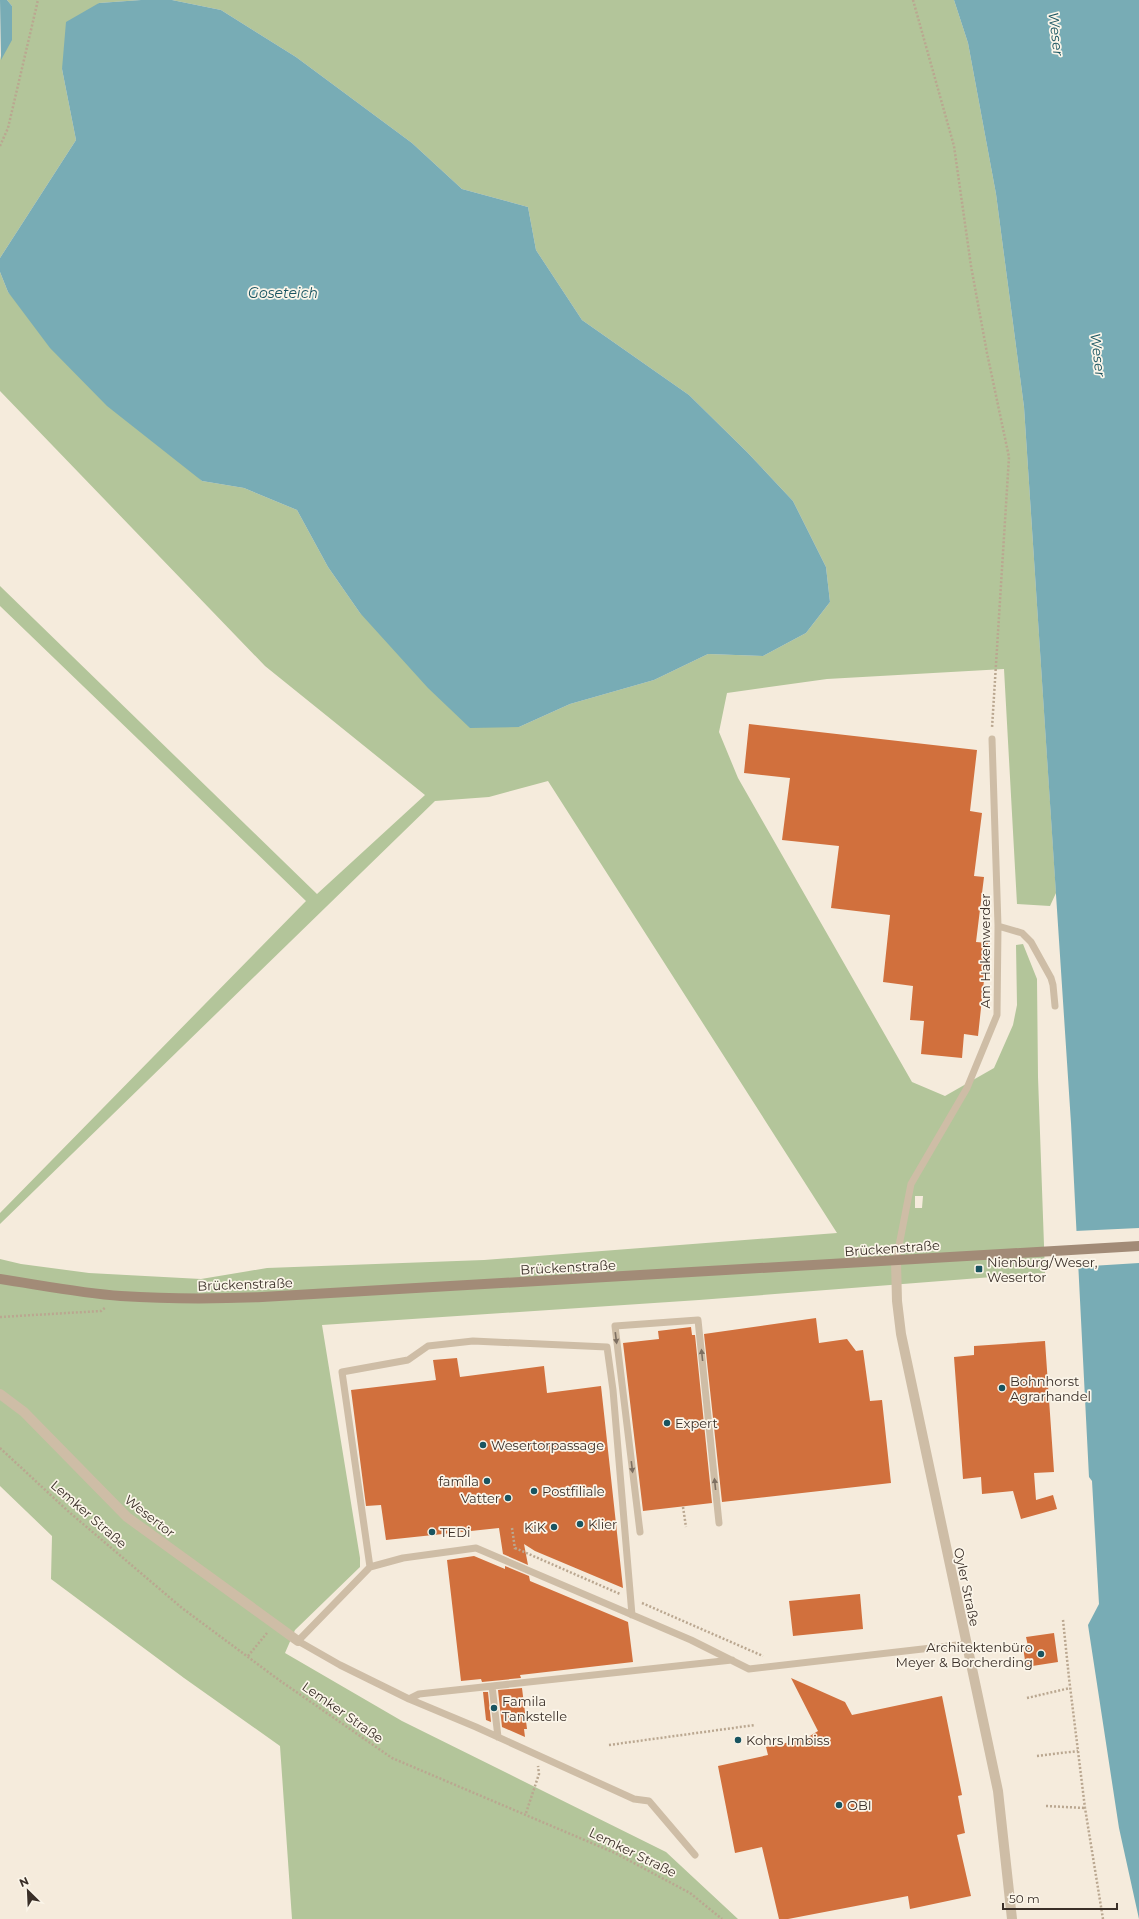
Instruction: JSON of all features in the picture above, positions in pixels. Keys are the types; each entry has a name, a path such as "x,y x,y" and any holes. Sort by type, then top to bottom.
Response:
{"street":[{"name":"Brückenstraße","path":"0,1279 121,1296 191,1299 262,1297 896,1261 1049,1250 1139,1246"},
{"name":"Oyler Straße","path":"896,1261 897,1302 901,1334 998,1792 1012,1919"},
{"name":"Wesertor","path":"0,1394 24,1412 127,1517 298,1641"}],"lane":[{"name":"Am Hakenwerder","path":"896,1261 911,1184 967,1088 997,1015 998,926 992,739"},
{"path":"998,926 1022,933 1031,942 1051,978 1055,1006"},
{"path":"640,1532 615,1326 698,1320 719,1523"},
{"path":"370,1567 342,1372 408,1360 428,1346 473,1341 607,1347 613,1390 632,1615"},
{"path":"695,1855 649,1801 634,1799 498,1737 409,1699 340,1665 298,1641 370,1567 403,1558 476,1548 691,1640 749,1669 772,1668 966,1644"},
{"path":"409,1699 420,1694 732,1660"},
{"path":"492,1686 498,1737"}],"path":[{"path":"0,146 8,128 38,0"},
{"path":"913,0 954,146 971,266 987,353 1009,457 992,739"},
{"path":"0,1317 101,1311 121,1296"},
{"name":"Lemker Straße","path":"0,1448 69,1512 182,1608 279,1680 392,1758 526,1813 616,1853 690,1892 722,1919"},
{"path":"683,1507 686,1527"},
{"path":"512,1528 517,1566"},
{"path":"515,1548 765,1657"},
{"path":"1063,1620 1078,1751 1103,1919"},
{"path":"248,1656 274,1625"},
{"path":"1027,1698 1070,1688"},
{"path":"609,1745 755,1725"},
{"path":"1037,1756 1078,1751"},
{"path":"526,1813 539,1774 536,1755"},
{"path":"1046,1806 1086,1808"}],"green space":[{"path":"7,0 141,0 99,3 62,69 76,140 0,258 0,60 12,6"},
{"path":"172,0 954,0 968,43 996,194 1024,407 1056,893 1050,906 1017,904 1004,669 827,679 727,693 719,732 738,778 912,1082 945,1096 994,1068 1013,1025 1017,1005 1016,945 1023,944 1037,979 1038,1077 1045,1273 699,1300 322,1325 360,1558 360,1567 295,1630 285,1653 402,1721 666,1852 738,1919 292,1919 280,1746 184,1678 51,1579 52,1536 0,1486 0,1259 21,1264 89,1273 201,1279 267,1268 484,1260 837,1233 548,781 489,797 435,801 0,1224 0,1213 306,901 0,606 0,586 317,894 425,795 265,666 0,391 0,272 8,292 202,481 244,488 297,510 328,567 360,613 519,727 570,704 654,680 708,654 763,656 806,633 830,602 826,567 793,501 747,452 689,395 582,320 536,250 528,207 462,189 412,143 296,57 221,10","holes":["915,1196 923,1196 922,1208 915,1208"]}],"water":[{"path":"0,0 7,0 12,6 12,40 1,60"},
{"name":"Goseteich","path":"141,0 172,0 221,10 296,57 412,143 462,189 528,207 536,250 582,320 689,395 747,452 793,501 826,567 830,602 806,633 763,656 708,654 654,680 570,704 519,727 470,728 428,688 360,613 328,567 297,510 244,488 202,481 107,406 50,348 8,292 0,272 0,258 76,140 62,69 66,22 99,3"},
{"name":"Weser","path":"954,0 1139,0 1139,1919 1119,1828 1088,1625 1099,1604 1092,1481 1089,1477 1071,1123 1024,407 996,194 968,43"}],"pier":[{"path":"1139,1228 1139,1263 1075,1267 1075,1231"}],"building":[{"path":"749,724 977,750 970,811 982,813 974,876 984,877 976,942 988,943 978,1036 964,1034 962,1058 921,1054 924,1021 910,1020 913,986 883,982 890,915 831,908 839,846 782,840 790,778 744,773"},
{"path":"816,1318 819,1343 847,1339 856,1351 863,1350 870,1401 882,1400 891,1483 722,1502 704,1334"},
{"name":"Expert","path":"691,1327 692,1335 695,1335 712,1503 643,1511 623,1343 659,1339 658,1331"},
{"path":"1045,1341 1054,1472 1034,1473 1036,1500 1053,1495 1057,1509 1021,1519 1013,1491 982,1494 981,1477 963,1479 954,1357 974,1355 974,1346"},
{"name":"Wesertorpassage","path":"457,1358 460,1377 544,1366 547,1393 601,1386 623,1588 535,1551 524,1544 528,1565 503,1554 499,1528 386,1540 381,1505 366,1506 351,1390 436,1380 433,1360"},
{"path":"474,1556 505,1569 505,1566 529,1576 530,1581 628,1622 633,1662 520,1675 521,1678 482,1682 481,1679 461,1681 447,1560"},
{"path":"860,1594 863,1629 793,1636 789,1601"},
{"name":"Architektenbüro Meyer & Borcherding","path":"1054,1633 1058,1662 1026,1667 1023,1647 1028,1646 1026,1637"},
{"name":"OBI","path":"791,1678 845,1702 852,1715 942,1696 962,1795 958,1796 965,1833 957,1835 971,1896 910,1909 908,1896 788,1919 779,1919 762,1847 735,1853 718,1766 768,1755 766,1747 805,1739 818,1731"},
{"path":"522,1688 527,1729 524,1729 525,1737 502,1727 498,1690"},
{"path":"483,1692 488,1692 491,1722 486,1720"}],"place":[{"name":"Nienburg/Weser, Wesertor","path":"979,1269"},
{"name":"Bohnhorst Agrarhandel","path":"1002,1388"},
{"name":"Expert","path":"667,1423"},
{"name":"Wesertorpassage","path":"483,1445"},
{"name":"famila","path":"487,1481"},
{"name":"Postfiliale","path":"534,1491"},
{"name":"Vatter","path":"508,1498"},
{"name":"Klier","path":"580,1524"},
{"name":"KiK","path":"554,1527"},
{"name":"TEDi","path":"432,1532"},
{"name":"Architektenbüro Meyer & Borcherding","path":"1041,1654"},
{"name":"Famila Tankstelle","path":"494,1708"},
{"name":"Kohrs Imbiss","path":"738,1740"},
{"name":"OBI","path":"839,1805"}]}
